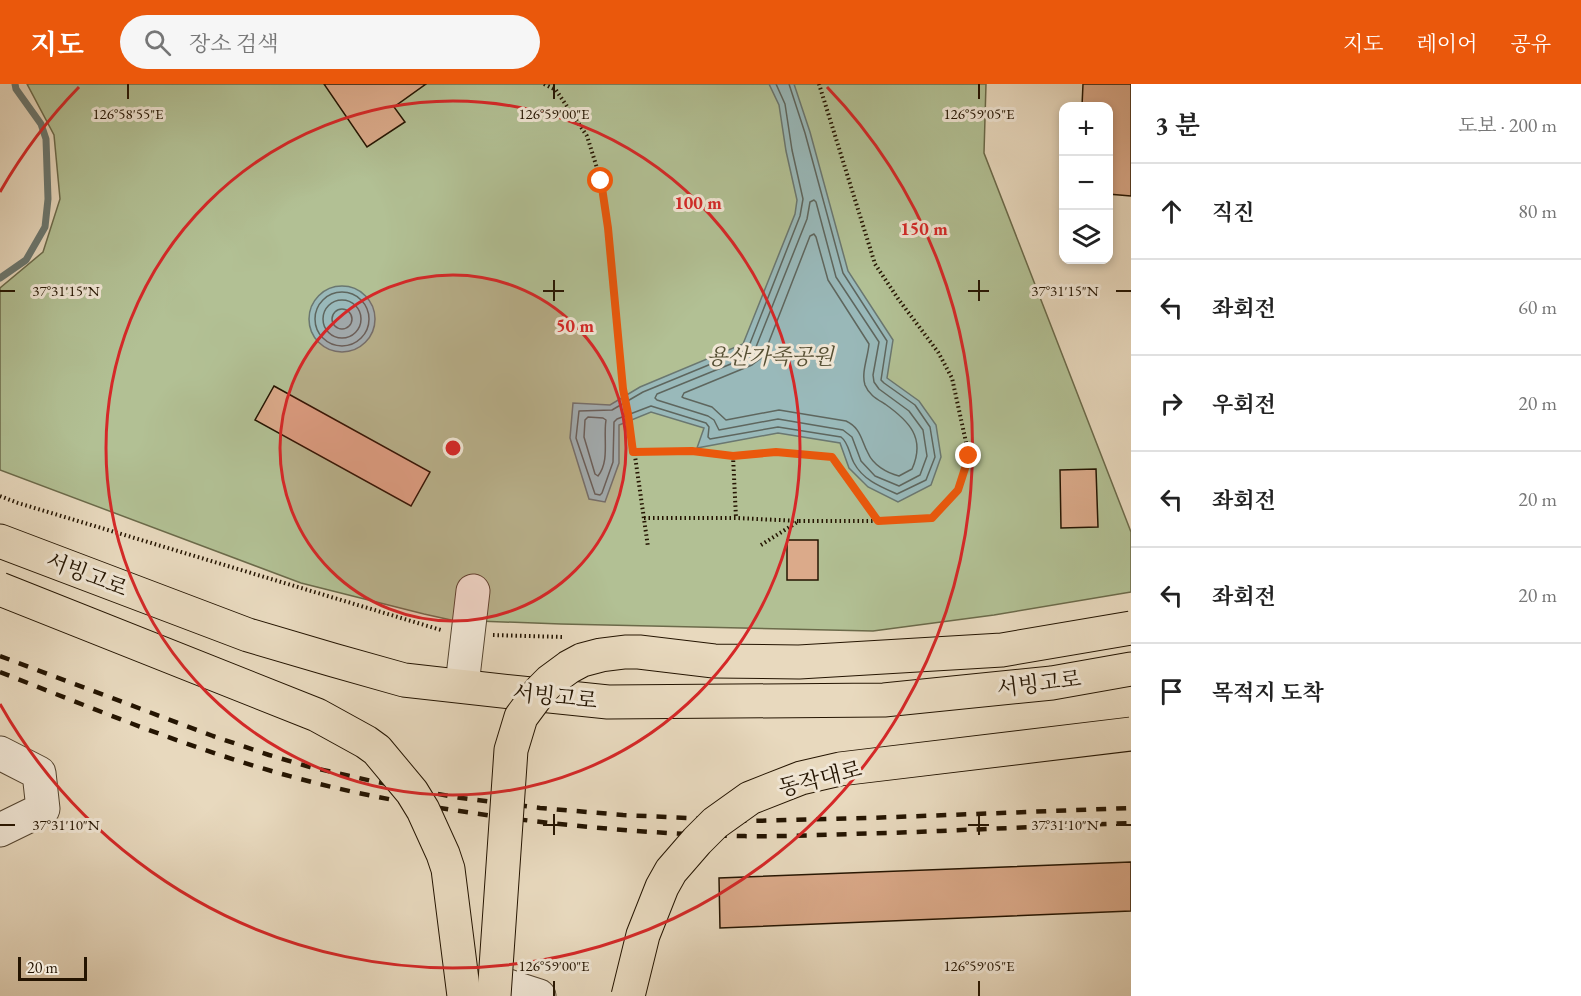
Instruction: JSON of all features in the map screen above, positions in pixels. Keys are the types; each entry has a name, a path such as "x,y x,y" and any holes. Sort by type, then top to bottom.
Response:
{"main road":[{"name":"서빙고로","path":"0,542 248,635 404,680 608,702 884,700 1052,683 1131,669"},
{"path":"0,589 317,715 377,750 417,799 443,854 451,886 464,996"},
{"path":"494,996 511,750 521,717 532,701 550,681 569,667 582,660 625,652 714,661 799,662 1002,650 1131,628"},
{"name":"동작대로","path":"628,996 643,935 662,887 671,871 707,830 750,798 801,778 840,769 1131,734"}],"street":[{"path":"462,685 473,591"},
{"path":"0,753 39,773 43,809 0,830"},
{"path":"481,996 508,986 539,996"}],"path":[{"path":"544,84 556,90 586,136 601,181 608,228 623,389 648,547"},
{"path":"644,518 878,521 932,518 958,490 969,456 952,378 938,352 875,264 819,84"},
{"path":"633,452 692,451 733,456 776,452 832,457 878,521"},
{"path":"733,456 736,518"},
{"name":"서빙고로","path":"0,495 18,504 437,629 469,633"},
{"path":"761,545 799,521"}],"green space":[{"name":"용산가족공원","path":"27,84 986,84 984,153 1131,532 1131,592 994,615 873,631 451,620 301,583 0,470 0,288 43,252 60,199 54,135"}],"water":[{"path":"769,84 794,84 810,132 848,271 893,340 887,378 919,401 936,425 941,457 931,485 898,502 868,487 849,468 840,443 778,433 697,448 704,428 651,412 619,425 619,463 605,502 589,499 570,438 573,403 610,405 640,387 743,344 795,214 797,200 779,105"},
{"path":"342,286 355,289 365,296 372,306 375,319 372,332 365,342 355,349 342,352 329,349 319,342 312,332 309,319 312,306 319,296 329,289"}],"building":[{"path":"324,84 426,84 394,107 405,122 367,147"},
{"path":"1083,84 1131,84 1131,196 1113,194 1113,102 1082,102"},
{"path":"274,386 430,472 411,506 255,420"},
{"path":"1096,469 1098,527 1061,528 1060,470"},
{"path":"787,540 818,540 818,580 787,580"},
{"path":"1131,862 1131,911 720,928 719,878"}],"waterway":[{"path":"0,278 26,260 45,227 48,199 46,139 41,124 16,89 15,84"}],"railway":[{"path":"0,656 269,755 310,767 454,797 540,808 623,815 750,821 1131,808"},
{"path":"0,672 154,732 272,771 382,798 500,817 648,832 756,836 1131,823"}],"route":[{"path":"601,181 608,228 623,389 633,452 692,451 733,456 776,452 832,457 878,521 932,518 958,490 969,456"}]}
